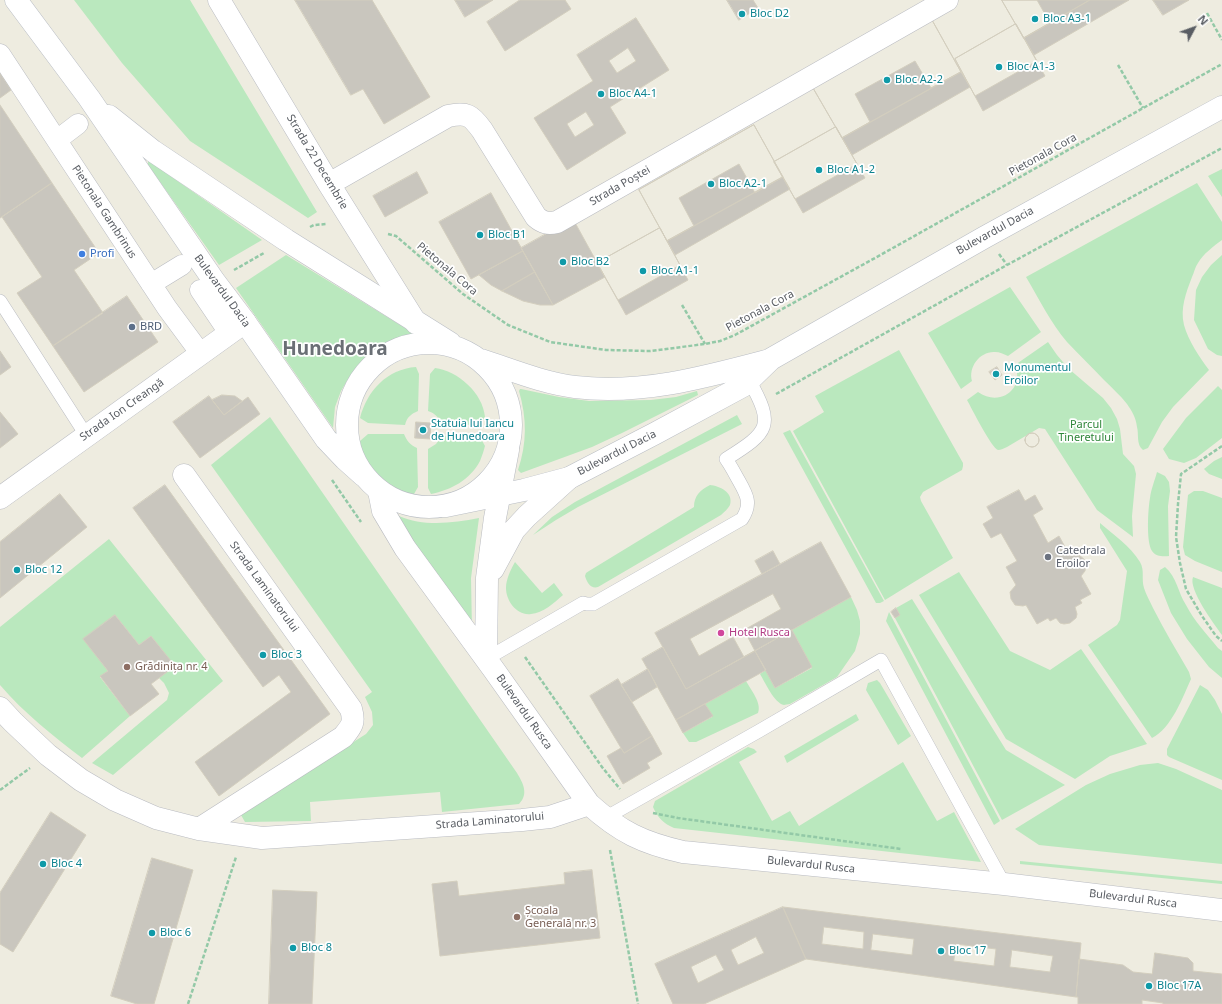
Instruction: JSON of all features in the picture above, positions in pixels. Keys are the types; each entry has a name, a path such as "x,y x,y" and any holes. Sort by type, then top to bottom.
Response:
{"street":[{"name":"Bulevardul Dacia","path":"16,0 89,98 207,286 237,328 326,439 345,459 394,500 411,505 428,507 446,506 499,496 569,478 743,386 771,359 985,236 1222,107"},
{"name":"Strada 22 Decembrie","path":"219,0 329,184 416,323"},
{"name":"Strada Poștei","path":"329,184 448,116 459,114 468,116 474,120 482,130 536,217 542,222 550,224 557,222 947,0"},
{"name":"Pietonala Gambrinus","path":"0,54 167,308 201,354"},
{"name":"Bulevardul Dacia","path":"89,98 153,151 286,240 454,346"},
{"path":"57,140 78,124"},
{"path":"151,284 182,265"},
{"name":"Strada Ion Creangă","path":"0,498 237,328"},
{"path":"372,483 350,453 346,432 347,412 354,390 367,370 385,354 407,344 430,342 454,346 480,359 497,378 508,400 512,425 495,518 487,578 486,659"},
{"name":"Bulevardul Dacia","path":"480,359 537,379 574,387 603,389 636,388 672,384 771,359"},
{"path":"446,506 466,498 484,486 499,470 508,450"},
{"name":"Strada Laminatorului","path":"184,475 351,709 354,718 352,727 343,737 199,829"},
{"path":"487,578 514,530 527,516 569,478"},
{"name":"Bulevardul Rusca","path":"372,483 383,511 405,548 597,811 622,830 641,840 662,848 683,852 1004,884 1222,910"},
{"name":"Strada Laminatorului","path":"0,708 48,756 81,780 115,800 156,818 199,829 262,838 522,820 597,811"}],"lane":[{"path":"0,301 86,435"},
{"path":"486,659 583,603 593,604 742,519 746,512 748,503 747,495 726,459 748,445 760,434 764,426 762,403 749,380"},
{"path":"597,811 632,803 881,660 1004,884"}],"path":[{"path":"1207,13 1222,40"},
{"name":"Pietonala Cora","path":"382,232 396,236 463,294 508,325 550,342 606,350 650,351 720,341 876,258 1222,64"},
{"path":"1118,65 1143,108"},
{"path":"762,403 1007,265 1222,148"},
{"path":"207,286 314,225 330,224"},
{"path":"682,305 705,344"},
{"path":"1222,446 1181,474 1176,537 1186,589 1202,616 1222,642"},
{"path":"522,654 602,767 632,803 654,814 906,849"},
{"path":"0,790 48,756"},
{"path":"597,811 638,1004"},
{"path":"188,1004 243,835"}],"green space":[{"path":"74,0 190,0 317,212 308,218 190,141 122,63"},
{"path":"148,161 262,240 219,265 148,165"},
{"path":"1222,169 1222,197 1208,176"},
{"path":"1197,183 1222,222 1222,240 1206,253 1196,266 1184,301 1183,319 1191,343 1209,370 1173,407 1162,422 1148,448 1143,450 1139,445 1136,421 1129,407 1061,335 1026,277"},
{"path":"286,255 423,339 395,343 376,352 361,364 350,376 341,391 335,407 333,428 236,288"},
{"path":"1222,255 1222,356 1217,355 1208,349 1194,320 1196,290 1202,277 1211,265"},
{"path":"1010,287 1041,332 1008,356 990,352 980,357 976,361 972,370 972,381 961,389 928,333"},
{"name":"Parcul Tineretului","path":"1048,342 1069,369 1103,398 1117,419 1120,429 1123,454 1134,466 1136,474 1132,516 1133,537 1097,510 1045,429 1039,428 1007,447 998,450 991,443 967,400 978,392 994,398 1002,397 1008,394 1016,382 1017,374 1015,365"},
{"path":"899,350 963,463 963,466 962,470 923,492 920,497 953,558 885,600 793,431 824,412 815,396"},
{"path":"416,367 419,374 418,411 410,416 405,425 368,423 360,418 368,399 380,383 396,372"},
{"path":"435,368 444,370 460,378 474,392 480,400 485,417 478,425 442,424 433,413 428,411 430,374"},
{"path":"1218,386 1222,390 1222,438 1196,458 1184,463 1169,459 1163,449 1186,418"},
{"path":"520,389 589,401 651,400 676,397 697,391 698,395 592,447 521,473 518,470 523,450 525,421 519,391"},
{"path":"737,415 742,424 578,507 533,535 552,517 575,502"},
{"path":"270,417 517,773 524,788 524,796 519,804 442,812 440,792 310,802 311,821 245,822 241,815 242,813 366,734 373,725 372,712 365,697 372,692 211,465"},
{"path":"790,430 884,601 876,603 783,433"},
{"path":"368,434 404,434 412,446 417,448 418,487 414,494 397,490 390,486 371,469 362,452 360,441"},
{"path":"442,436 480,437 485,446 480,461 471,474 453,487 431,494 428,488 428,449 436,444"},
{"path":"1222,457 1222,479 1209,474 1204,469"},
{"path":"1157,472 1165,476 1169,482 1169,556 1155,554 1150,547 1149,540 1149,503"},
{"path":"710,485 725,490 730,497 730,505 721,515 598,587 593,587 588,583 585,576 586,573 694,507 698,494"},
{"path":"1194,491 1203,491 1222,498 1222,572 1195,561 1185,555 1183,547 1188,495"},
{"path":"399,516 418,522 428,523 479,518 471,578 472,630 395,517"},
{"path":"1100,523 1127,546 1140,562 1143,584 1146,593 1189,672 1191,679 1171,720 1159,734 1152,738 1088,645 1117,625 1120,620 1127,571 1100,528"},
{"path":"109,539 223,681 113,775 92,763 167,700 169,693 164,683 159,678 174,666 151,636 139,645 115,615 84,639 108,671 100,677 130,716 82,758 29,715 0,685 0,627"},
{"path":"515,562 542,593 554,583 563,595 540,612 531,614 521,613 513,607 506,593 506,585 510,571"},
{"path":"1165,567 1175,580 1183,600 1193,616 1222,651 1222,678 1209,667 1187,639 1171,613 1158,580 1160,570"},
{"path":"959,572 1010,651 1050,670 1081,649 1147,744 1110,756 1075,779 1006,739 919,595"},
{"path":"1193,577 1222,588 1222,635 1208,615 1194,590 1192,582"},
{"path":"851,597 860,621 860,634 855,651 837,677 790,704 784,705 780,703 773,696 760,674 766,670 775,688 812,668 792,630"},
{"path":"912,599 1006,750 1065,785 1002,820 895,618 900,615 896,608"},
{"path":"889,612 1000,821 994,825 886,621"},
{"path":"877,680 911,736 898,745 866,690 868,683"},
{"path":"746,681 759,705 758,713 696,742 689,742 683,733 712,717 705,704"},
{"path":"1200,685 1208,690 1222,714 1222,780 1167,755 1167,749"},
{"path":"856,714 859,720 787,763 784,756"},
{"path":"748,747 757,752 739,762 772,821 790,811 799,826 903,762 937,821 954,812 981,862 674,828 659,817 653,807 655,801"},
{"path":"1158,763 1176,769 1222,790 1222,864 1039,845 1015,829 1086,785 1110,774 1140,765"},
{"path":"1020,861 1222,881 1222,884 1020,864"}],"building":[{"path":"295,0 372,0 430,97 384,124 363,89 351,95"},
{"path":"455,0 493,0 465,17"},
{"path":"520,0 565,0 571,9 505,51 487,22"},
{"name":"Bloc D2","path":"727,0 753,0 758,8 739,20"},
{"name":"Bloc A3-1","path":"1002,0 1090,0 1024,38"},
{"name":"Bloc A3-1","path":"1002,0 1037,0 1050,23 1024,38"},
{"path":"1090,0 1129,0 1034,55 1024,38"},
{"path":"1153,0 1189,0 1163,15"},
{"name":"Bloc A4-1","path":"636,18 669,70 610,107 626,133 567,170 534,118 593,81 577,55"},
{"name":"Bloc A2-2","path":"932,20 961,72 842,138 813,88"},
{"name":"Bloc A2-2","path":"932,20 961,72 931,88 915,61 855,94 870,122 842,138 813,88"},
{"name":"Bloc A1-3","path":"1016,24 1045,76 983,111 955,59"},
{"name":"Bloc A1-3","path":"1016,24 1037,61 975,96 955,59"},
{"path":"628,48 636,61 617,73 609,61"},
{"path":"961,72 970,87 852,155 842,138"},
{"path":"0,73 11,90 0,98"},
{"path":"0,105 52,183 0,218"},
{"path":"586,112 594,125 575,137 567,124"},
{"name":"Bloc A2-1","path":"754,125 783,177 667,241 639,190"},
{"name":"Bloc A2-1","path":"754,125 783,177 755,193 739,164 679,198 694,226 667,241 639,190"},
{"name":"Bloc A1-2","path":"836,127 865,178 803,213 774,162"},
{"name":"Bloc A1-2","path":"836,127 857,164 795,199 774,162"},
{"path":"417,172 428,193 385,217 373,196"},
{"path":"783,177 790,189 675,255 667,241"},
{"path":"52,183 99,253 74,270 103,313 53,346 17,293 42,277 2,217"},
{"name":"Bloc B1","path":"491,193 523,251 471,279 439,222"},
{"name":"Bloc B2","path":"573,219 605,277 553,305 521,248"},
{"name":"Bloc A1-1","path":"660,228 688,280 626,315 597,263"},
{"name":"Bloc A1-1","path":"660,228 680,265 618,300 597,263"},
{"path":"523,251 535,272 502,291 491,285 479,275"},
{"path":"535,272 553,305 540,305 523,301 502,291"},
{"path":"127,296 158,342 84,392 53,346"},
{"path":"0,351 11,367 0,375"},
{"path":"997,367 1002,375 995,380 989,372"},
{"path":"222,395 235,396 242,401 224,415 212,400"},
{"path":"209,396 224,415 248,397 260,414 200,458 173,422"},
{"path":"0,412 18,434 0,448"},
{"path":"416,422 431,423 430,439 415,438"},
{"path":"1029,433 1035,433 1039,437 1039,443 1035,447 1029,447 1025,443 1025,437"},
{"path":"1029,433 1035,433 1039,437 1039,443 1035,447 1029,447 1025,443 1025,437"},
{"name":"Bloc 3","path":"165,485 330,714 219,796 195,762 291,692 279,675 263,687 133,508"},
{"name":"Catedrala Eroilor","path":"1019,490 1025,501 1035,495 1043,509 1033,515 1048,543 1059,536 1070,556 1079,555 1085,560 1085,571 1081,576 1091,594 1080,600 1082,603 1075,607 1077,614 1076,618 1070,623 1060,623 1056,618 1050,621 1048,618 1037,624 1026,605 1015,605 1011,599 1010,592 1016,585 1006,567 1017,561 1001,533 991,538 983,524 993,518 987,507"},
{"name":"Bloc 12","path":"60,494 87,527 0,598 0,542"},
{"path":"821,542 851,597 686,689 655,633"},
{"path":"773,551 780,564 762,574 755,561"},
{"path":"773,594 781,609 744,630 755,651 744,657 733,637 699,656 690,639"},
{"path":"896,608 900,615 895,618 891,612"},
{"name":"Grădinița nr. 4","path":"115,615 139,645 151,636 175,666 151,684 159,694 130,716 100,676 108,671 83,639"},
{"path":"792,630 812,667 775,688 755,651"},
{"path":"663,647 686,689 755,651 766,670 676,720 642,659"},
{"path":"648,669 657,687 632,702 621,685"},
{"path":"618,679 652,736 624,753 590,696"},
{"path":"705,704 713,716 683,733 676,720"},
{"path":"652,736 662,754 647,763 650,768 623,784 607,756 621,748 624,753"},
{"name":"Bloc 4","path":"51,812 86,835 13,952 0,944 0,893"},
{"name":"Bloc 6","path":"152,858 193,870 154,1004 137,1004 111,996"},
{"name":"Școala Generală nr. 3","path":"592,870 600,938 440,956 432,884 457,881 459,896 565,884 564,873"},
{"name":"Bloc 8","path":"273,890 317,892 312,1004 269,1004"},
{"name":"Bloc 17","path":"783,907 1081,943 1076,997 806,959"},
{"path":"783,907 806,959 704,1004 673,1004 655,964"},
{"path":"824,927 864,932 863,949 822,944"},
{"path":"873,934 914,939 912,955 871,950"},
{"path":"756,937 764,953 738,965 731,950"},
{"path":"956,944 996,949 994,966 954,961"},
{"path":"1012,950 1053,956 1050,972 1010,967"},
{"name":"Bloc 17A","path":"1155,953 1188,958 1193,963 1193,971 1222,974 1222,1004 1163,1004 1142,1000 1142,1004 1078,1004 1078,997 1076,997 1079,959 1123,965 1133,972 1152,974"},
{"path":"716,955 724,970 698,983 691,967"}],"place":[{"name":"Bloc D2","path":"742,14"},
{"name":"Bloc A3-1","path":"1035,19"},
{"name":"Bloc A1-3","path":"999,67"},
{"name":"Bloc A2-2","path":"887,80"},
{"name":"Bloc A4-1","path":"601,94"},
{"name":"Bloc A1-2","path":"819,170"},
{"name":"Bloc A2-1","path":"711,184"},
{"name":"Bloc B1","path":"480,235"},
{"name":"Profi","path":"82,254"},
{"name":"Bloc B2","path":"563,262"},
{"name":"Bloc A1-1","path":"643,271"},
{"name":"BRD","path":"132,327"},
{"name":"Monumentul Eroilor","path":"996,374"},
{"name":"Statuia lui Iancu de Hunedoara","path":"423,430"},
{"name":"Catedrala Eroilor","path":"1048,557"},
{"name":"Bloc 12","path":"17,570"},
{"name":"Hotel Rusca","path":"721,633"},
{"name":"Bloc 3","path":"263,655"},
{"name":"Grădinița nr. 4","path":"127,667"},
{"name":"Bloc 4","path":"43,864"},
{"name":"Școala Generală nr. 3","path":"517,917"},
{"name":"Bloc 6","path":"152,933"},
{"name":"Bloc 8","path":"293,948"},
{"name":"Bloc 17","path":"941,951"},
{"name":"Bloc 17A","path":"1149,986"}],"district":[{"name":"Hunedoara","path":"335,350"}]}
